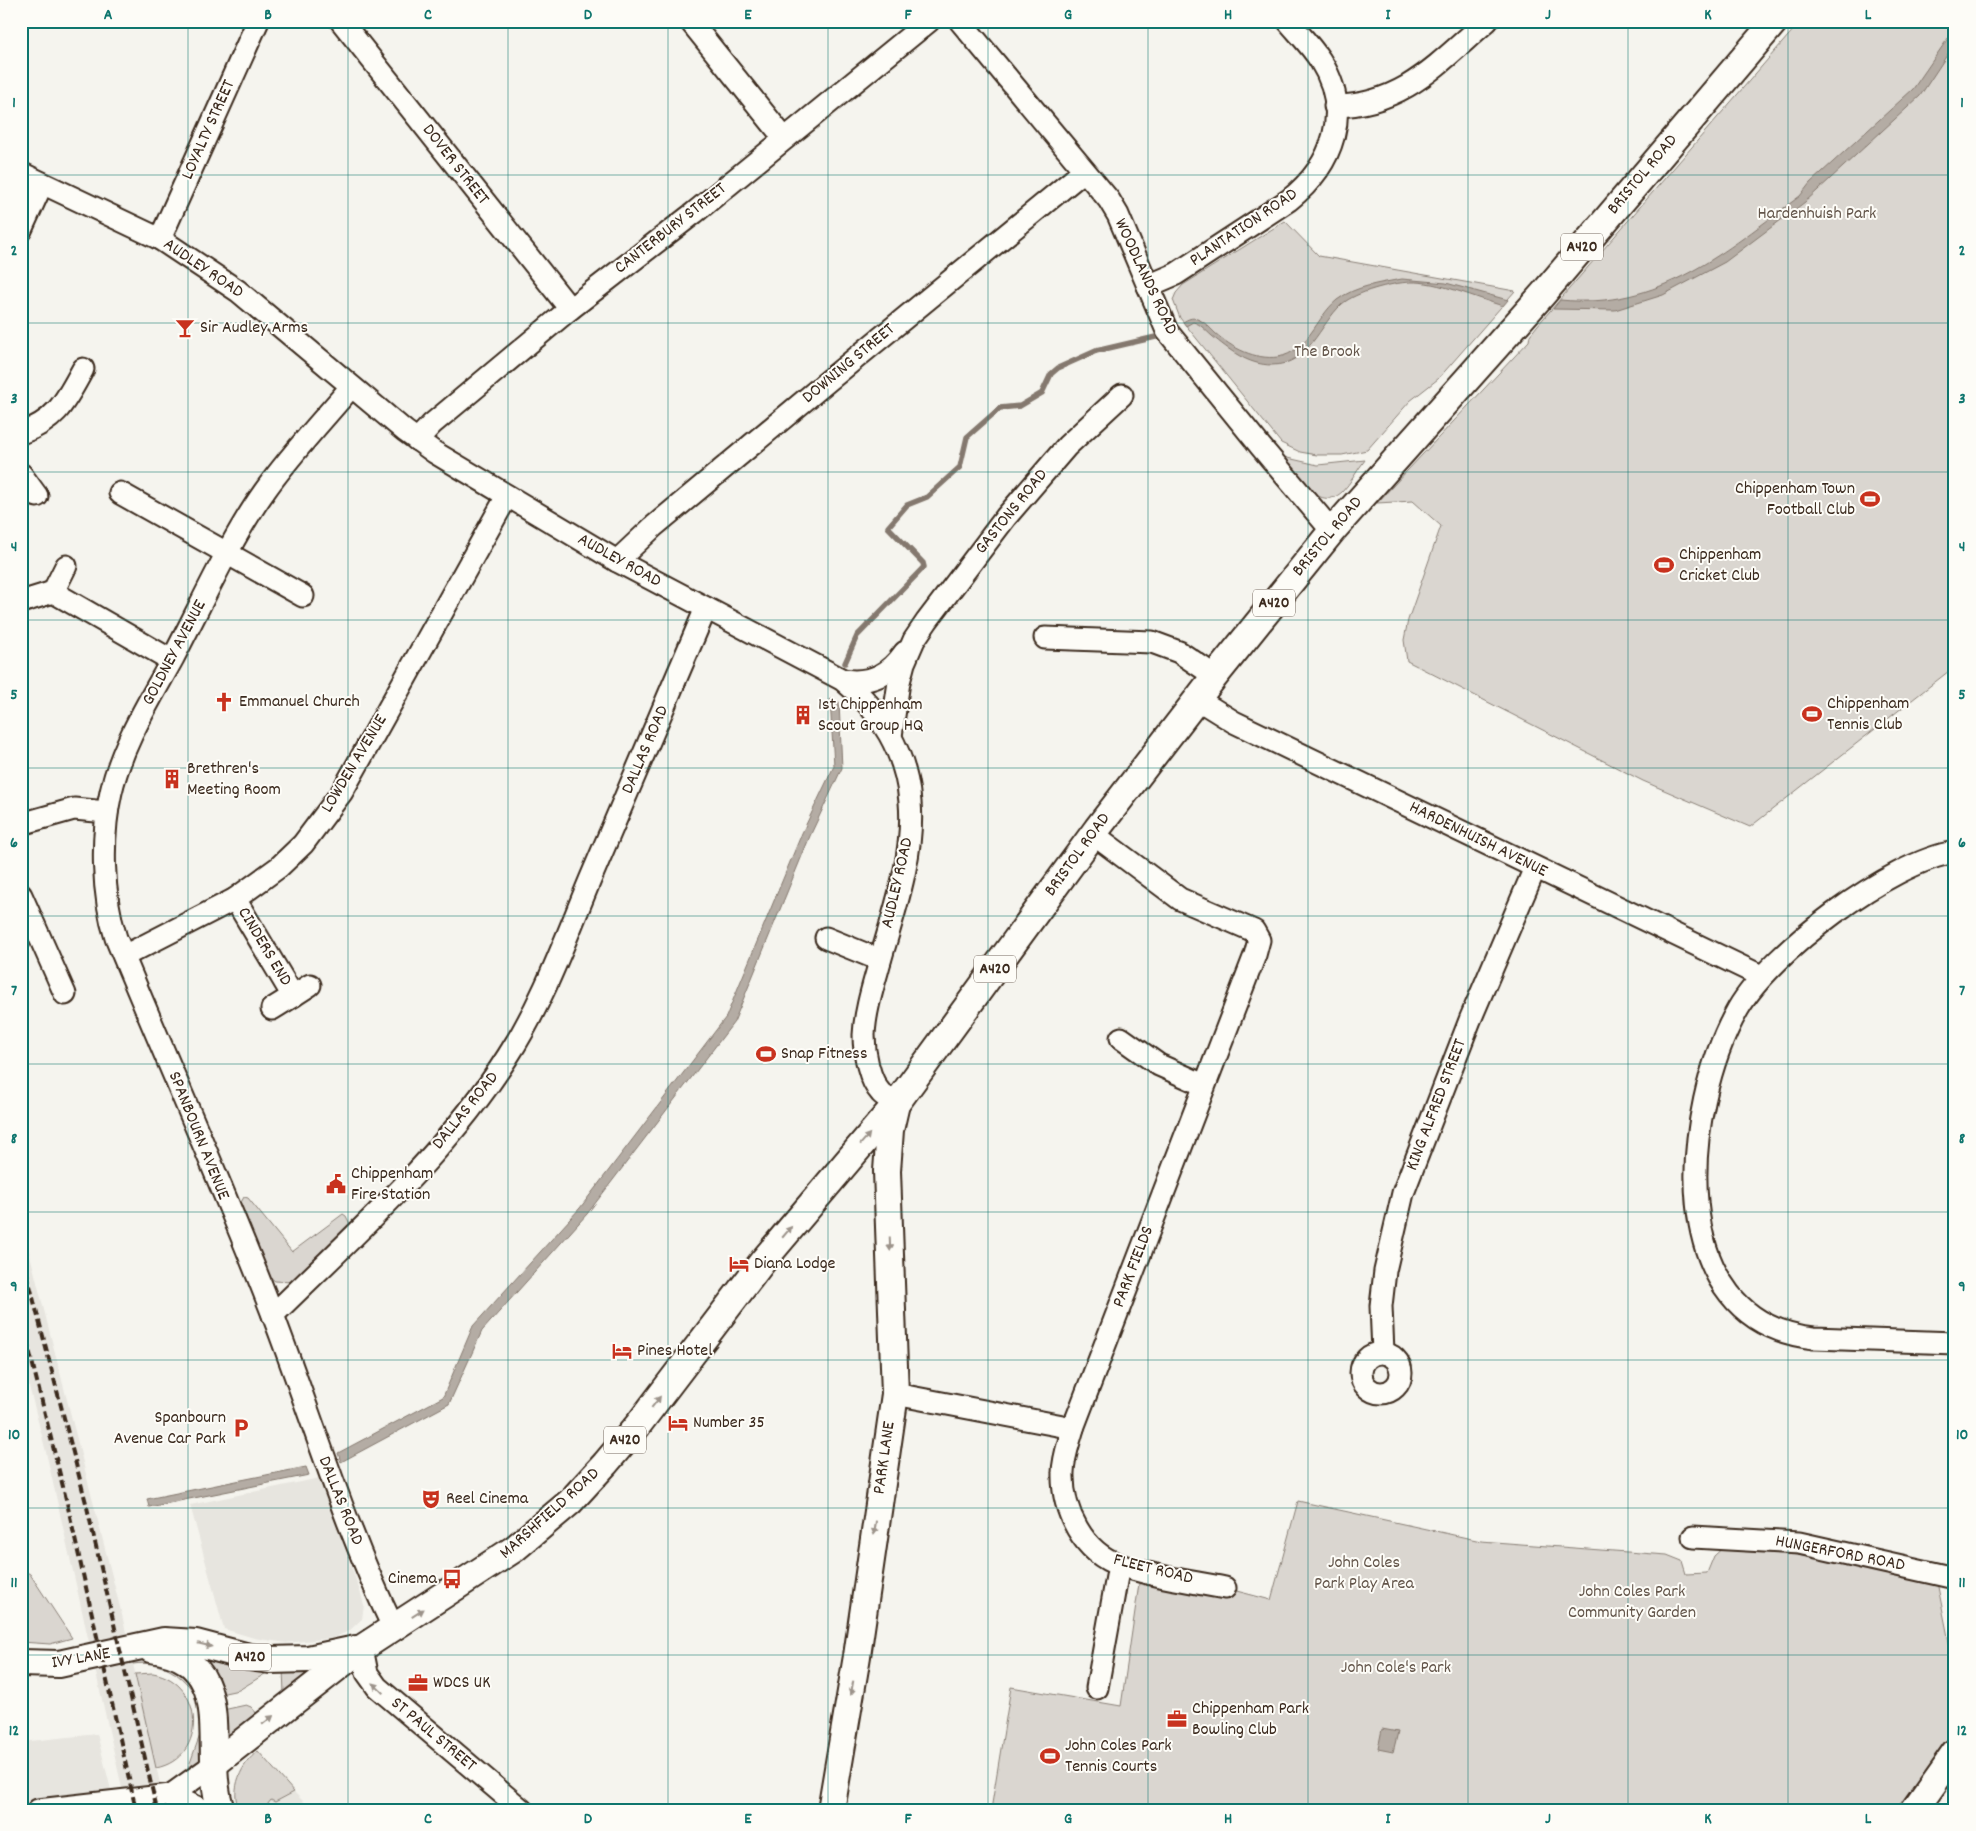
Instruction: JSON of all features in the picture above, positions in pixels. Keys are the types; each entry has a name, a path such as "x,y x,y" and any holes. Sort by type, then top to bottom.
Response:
{"main road":[{"name":"BRISTOL ROAD","path":"896,1104 1093,834 1215,676 1332,530 1536,301 1775,21"},
{"name":"MARSHFIELD ROAD","path":"222,1758 362,1648 497,1562 538,1530 576,1495 638,1424 751,1276 834,1175 896,1104"},
{"name":"PARK LANE","path":"831,1810 857,1656 895,1394 888,1148 896,1104"},
{"name":"A420","path":"834,1175 852,1167 867,1166 881,1176 888,1195"},
{"name":"IVY LANE","path":"21,1663 59,1664 141,1648 164,1641 180,1640 249,1657 282,1660 316,1658 362,1648"},
{"name":"IVY LANE","path":"141,1648 177,1656 192,1664 204,1679 213,1706 222,1758"},
{"path":"1914,1810 1955,1752"},
{"name":"A420","path":"221,1810 222,1758"}],"street":[{"name":"LOYALTY STREET","path":"160,239 258,21"},
{"name":"DOVER STREET","path":"341,21 570,309"},
{"path":"690,21 784,138"},
{"name":"CANTERBURY STREET","path":"417,440 432,424 570,309 694,213 929,21"},
{"name":"WOODLANDS ROAD","path":"960,21 1109,200 1118,215 1163,324 1179,348 1332,530"},
{"name":"PLANTATION ROAD","path":"1148,286 1176,274 1303,189 1324,163 1334,133 1335,106 1332,88 1320,59 1288,21"},
{"path":"1335,106 1354,106 1378,101 1402,90 1487,21"},
{"name":"DOWNING STREET","path":"617,561 653,527 1084,171"},
{"name":"AUDLEY ROAD","path":"21,173 160,239 238,291 417,440 617,561 843,680 872,708 891,736 905,772 910,802 910,830 900,885 880,960 864,1036 869,1068 878,1089 896,1104"},
{"path":"21,230 42,184"},
{"path":"21,433 45,422 55,414 83,369"},
{"name":"GOLDNEY AVENUE","path":"124,956 110,914 104,842 107,812 122,758 171,660 263,493 351,386"},
{"name":"GASTONS ROAD","path":"843,680 866,681 883,675 902,658 1006,517 1067,446 1122,395"},
{"path":"21,474 37,496"},
{"path":"120,493 304,596"},
{"name":"LOWDEN AVENUE","path":"124,956 235,899 279,867 302,844 342,792 507,496"},
{"path":"21,602 53,592 66,566"},
{"path":"53,592 171,660"},
{"name":"DALLAS ROAD","path":"394,1629 379,1599 320,1450 273,1315 371,1218 438,1148 491,1082 509,1055 543,992 706,608"},
{"path":"1045,638 1152,642 1179,652 1215,676"},
{"name":"GASTONS ROAD","path":"891,736 899,682 914,640"},
{"name":"HARDENHUISH AVENUE","path":"1197,699 1234,722 1761,976"},
{"path":"21,824 74,809 107,812"},
{"name":"PARK FIELDS","path":"1073,1428 1254,956 1258,937 1249,928 1180,899 1093,834"},
{"path":"1955,852 1944,854 1897,873 1838,910 1801,938 1761,976 1738,1010 1724,1039 1705,1102 1697,1162 1698,1211 1706,1250 1718,1279 1734,1301 1744,1310 1766,1325 1792,1335 1814,1338 1955,1343"},
{"name":"KING ALFRED STREET","path":"1383,1352 1381,1306 1385,1271 1403,1193 1470,1020 1535,868"},
{"path":"21,895 46,931 65,994"},
{"name":"CINDERS END","path":"235,899 302,991 272,1009"},
{"path":"826,938 880,960"},
{"name":"SPANBOURN AVENUE","path":"124,956 273,1315"},
{"path":"1121,1038 1159,1065 1204,1085"},
{"path":"895,1394 1073,1428"},
{"name":"FLEET ROAD","path":"1073,1428 1063,1472 1070,1511 1083,1537 1092,1547 1104,1558 1119,1565 1225,1588"},
{"name":"HUNGERFORD ROAD","path":"1693,1537 1798,1543 1955,1578"},
{"path":"1097,1688 1119,1565"},
{"name":"ST PAUL STREET","path":"362,1648 367,1673 377,1686 522,1810"},
{"name":"MARSHFIELD ROAD","path":"171,1795 222,1758"},
{"path":"38,1810 171,1795 203,1810"}],"shaded area":[{"path":"1955,28 1955,43 1920,96 1805,202 1725,262 1663,295 1615,310 1553,309 1560,300 1596,301 1629,296 1660,286 1689,273 1717,256 1800,196 1810,183 1913,89"},
{"path":"1402,279 1446,283 1508,300 1503,306 1445,287 1421,282 1384,286 1356,296 1342,304 1304,351 1285,363 1272,365 1247,360 1225,346 1198,324 1193,322 1186,326 1183,322 1193,318 1197,319 1244,352 1261,357 1278,357 1288,354 1297,348 1311,333 1330,307 1344,295 1368,286"},
{"path":"830,699 839,702 842,768 810,836 734,1022 587,1214 482,1331 449,1404 341,1462 338,1453 443,1397 473,1326 580,1208 726,1017 802,833 834,766"},
{"path":"21,1220 122,1615 166,1810 127,1810 46,1452 21,1355"},
{"path":"306,1467 309,1475 149,1507 147,1499"},
{"path":"320,1478 361,1594 364,1605 362,1619 349,1631 333,1638 286,1643 254,1638 224,1629 190,1505"},
{"path":"1382,1729 1398,1732 1393,1752 1378,1749"},
{"path":"97,1734 116,1810 21,1810 21,1742"},
{"path":"294,1792 312,1810 263,1810 271,1800 275,1802"}],"green space":[{"name":"Hardenhuish Park","path":"1801,21 1955,21 1955,677 1949,671 1750,827 1643,781 1407,661 1404,640 1408,620 1441,526 1413,501 1377,503 1529,341 1530,335 1537,326"},
{"name":"The Brook","path":"1285,221 1319,256 1515,291 1438,379 1410,401 1367,450 1342,455 1317,455 1300,452 1281,443 1180,318 1173,300 1183,285"},
{"path":"1283,457 1318,465 1365,460 1342,492 1333,497 1324,498 1308,489"},
{"path":"244,1197 248,1198 292,1252 343,1214 351,1226 292,1282 275,1281 267,1275 239,1206"},
{"name":"John Cole's Park","path":"1298,1501 1481,1541 1667,1555 1682,1561 1686,1574 1707,1573 1714,1556 1727,1544 1936,1577 1950,1647 1955,1648 1955,1737 1939,1755 1903,1810 991,1810 1011,1687 1121,1706 1140,1577 1225,1588 1271,1600"},
{"path":"21,1569 30,1574 72,1638 50,1644 21,1642"},
{"path":"193,1652 268,1672 239,1690 220,1694"},
{"path":"159,1658 192,1677 197,1698 192,1689 170,1670 153,1664 133,1664 132,1659"},
{"path":"283,1669 304,1669 318,1673 284,1693"},
{"path":"153,1673 170,1679 183,1690 191,1704 193,1720 192,1736 185,1750 173,1761 156,1768 135,1674"},
{"path":"246,1705 251,1707 259,1716 230,1742 222,1732 223,1710"},
{"path":"201,1732 202,1761 185,1777"},
{"path":"258,1751 294,1792 275,1802 271,1800 263,1810 239,1810 236,1794 239,1778 242,1770"}],"waterway":[{"path":"845,663 857,636 924,567 923,563 888,527 907,505 927,497 960,467 967,437 1000,408 1020,406 1042,393 1051,374 1058,368 1096,351 1160,336"}],"railway":[{"path":"21,1251 86,1503 157,1810"},
{"path":"21,1317 67,1503 136,1810"}],"place":[{"name":"Sir Audley Arms","path":"185,328"},
{"name":"Chippenham Town Football Club","path":"1870,499"},
{"name":"Chippenham Cricket Club","path":"1664,565"},
{"name":"Emmanuel Church","path":"224,702"},
{"name":"Chippenham Tennis Club","path":"1812,714"},
{"name":"1st Chippenham Scout Group HQ","path":"803,715"},
{"name":"Brethren's Meeting Room","path":"172,779"},
{"name":"Snap Fitness","path":"766,1054"},
{"name":"Chippenham Fire Station","path":"336,1184"},
{"name":"Diana Lodge","path":"739,1264"},
{"name":"Pines Hotel","path":"622,1351"},
{"name":"Number 35","path":"678,1423"},
{"name":"Spanbourn Avenue Car Park","path":"241,1428"},
{"name":"Reel Cinema","path":"431,1499"},
{"name":"Cinema","path":"452,1579"},
{"name":"WDCS UK","path":"418,1683"},
{"name":"Chippenham Park Bowling Club","path":"1177,1719"},
{"name":"John Coles Park Tennis Courts","path":"1050,1756"}],"park label":[{"name":"John Coles Park Play Area","path":"1364,1574"},
{"name":"John Coles Park Community Garden","path":"1632,1602"}]}
